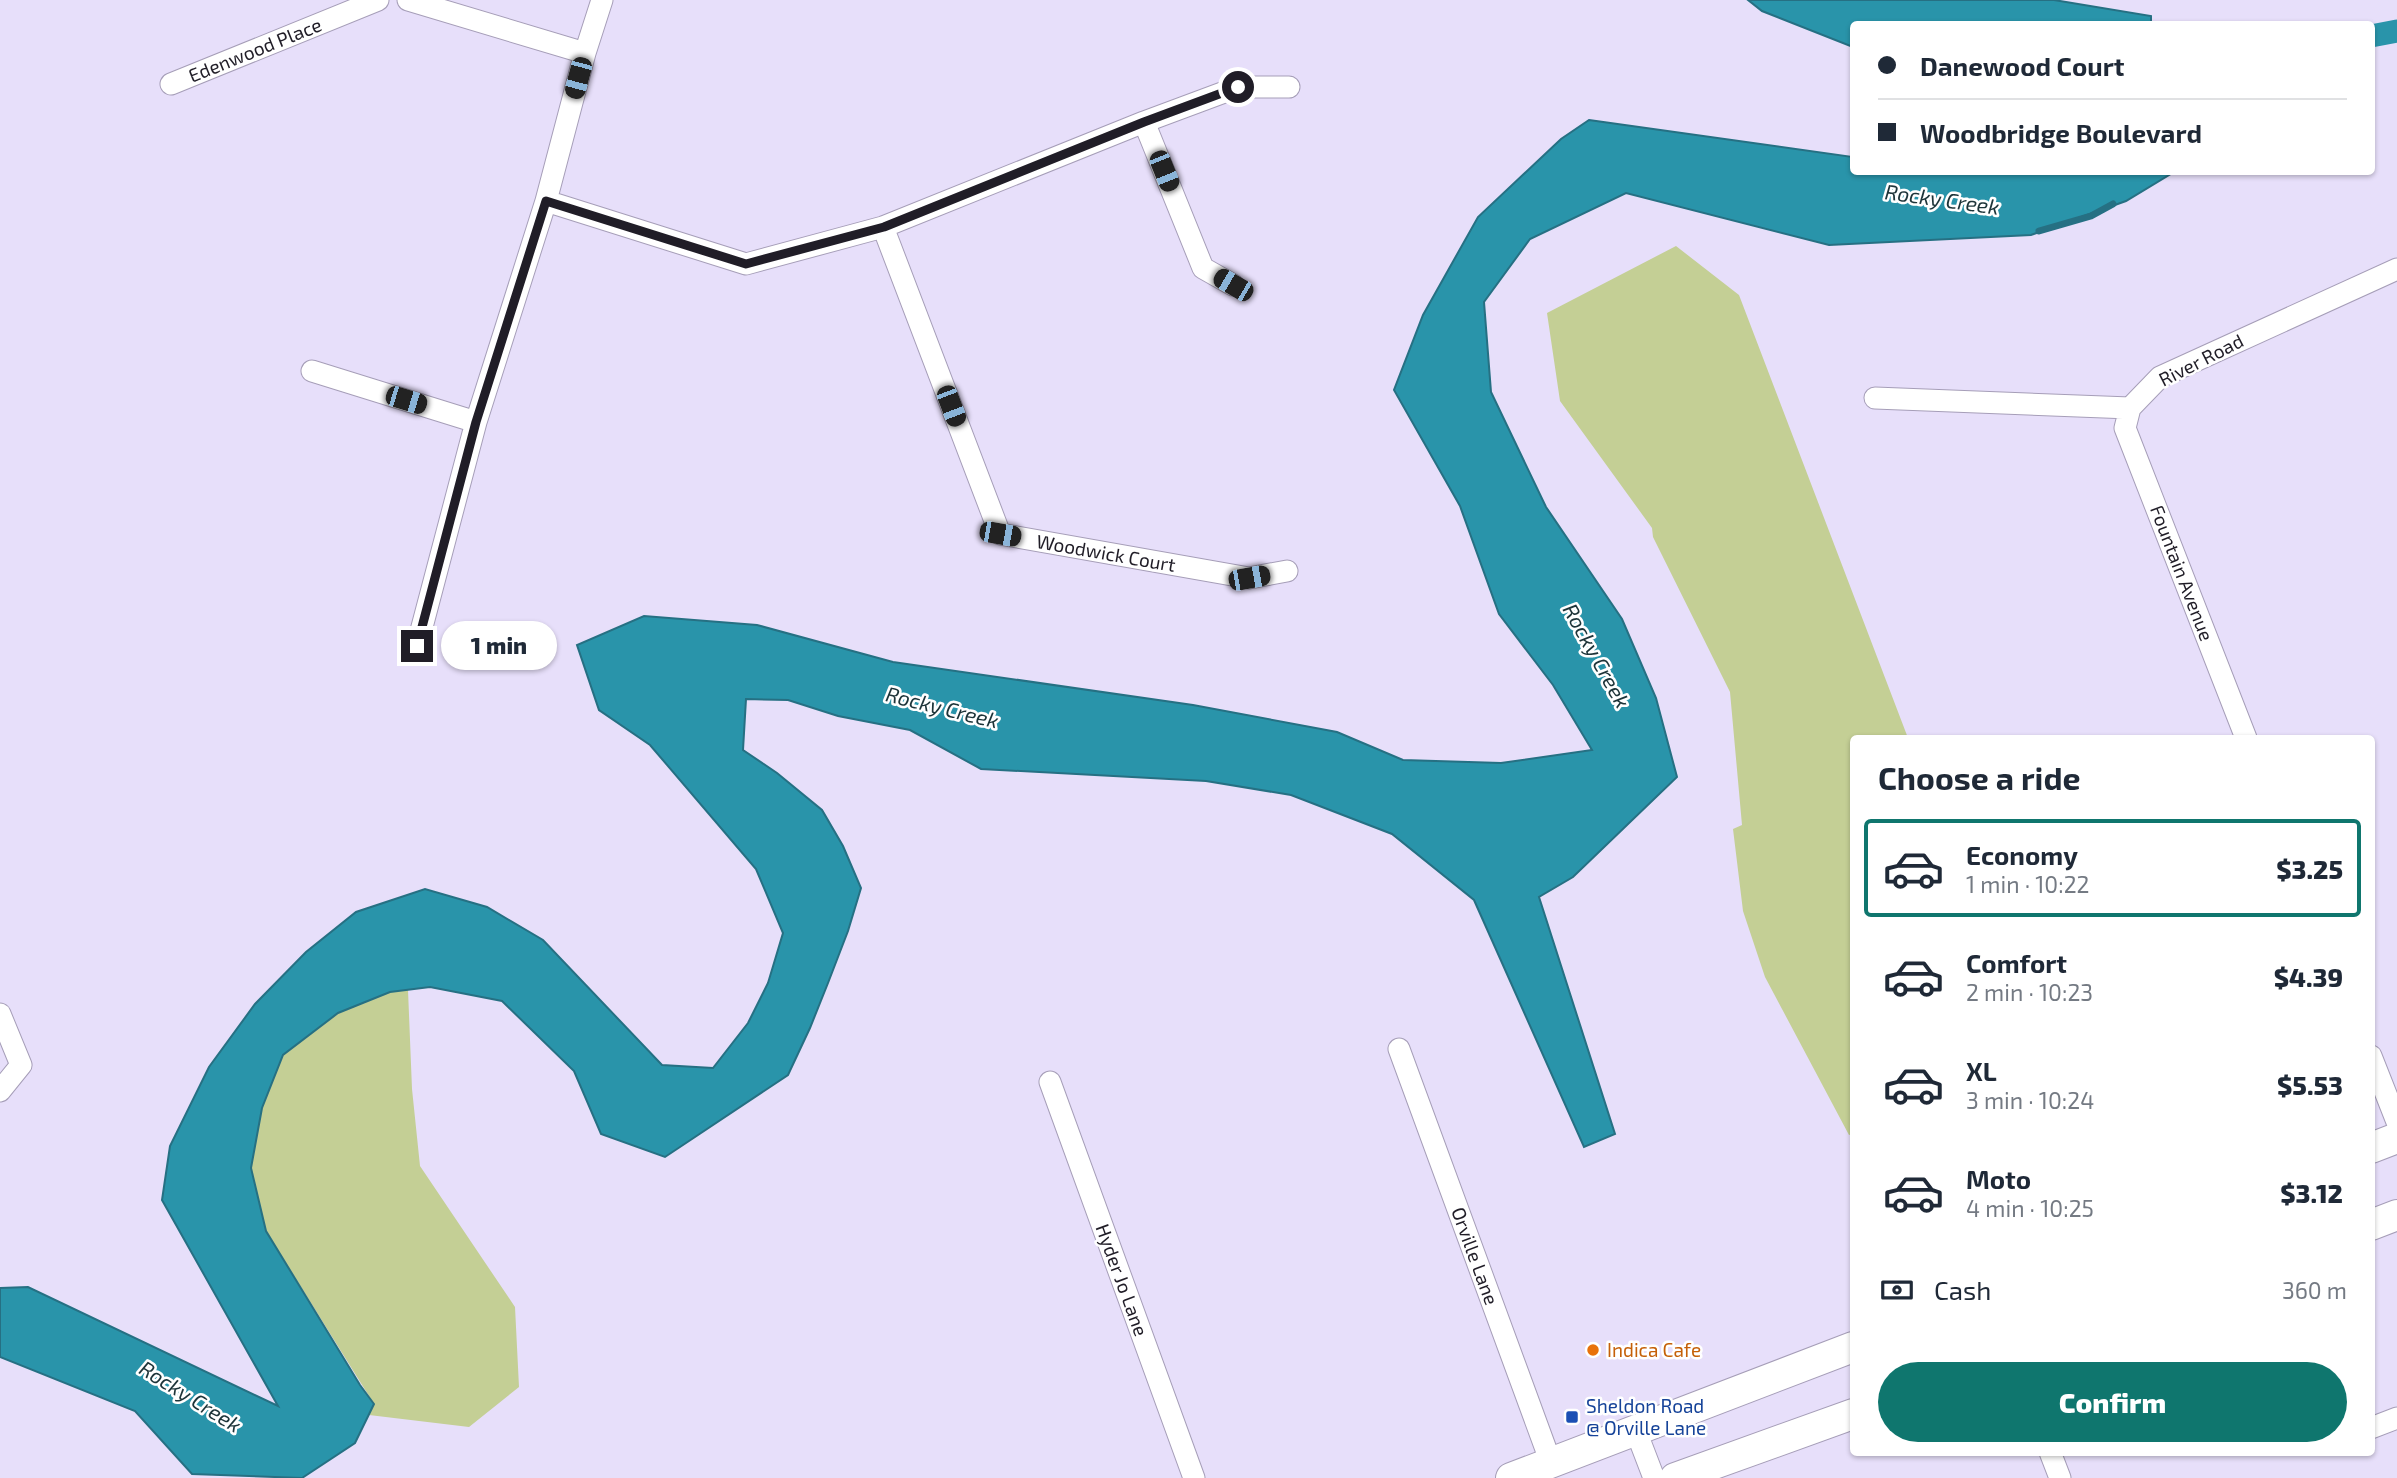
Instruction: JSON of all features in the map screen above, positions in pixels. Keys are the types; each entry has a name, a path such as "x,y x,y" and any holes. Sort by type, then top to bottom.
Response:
{"main road":[{"path":"2375,1146 2397,1138"},
{"path":"2375,1224 2397,1216"},
{"path":"1511,1478 1850,1348"},
{"path":"1675,1478 1850,1415"}],"street":[{"name":"Edenwood Place","path":"171,84 378,0"},
{"path":"408,0 584,53"},
{"path":"417,646 476,422 546,201 584,53 602,0"},
{"path":"546,201 746,264 884,227 1238,87 1289,87"},
{"path":"1144,122 1203,268 1233,285"},
{"name":"Woodwick Court","path":"884,227 1000,534 1249,578 1287,571"},
{"name":"River Road","path":"2130,408 2160,377 2397,269"},
{"path":"312,371 476,422"},
{"path":"1875,398 2130,408"},
{"name":"Fountain Avenue","path":"2130,408 2125,428 2245,735"},
{"path":"0,1014 21,1065 0,1091"},
{"name":"Orville Lane","path":"1399,1049 1551,1463"},
{"path":"2375,1066 2397,1122"},
{"name":"Hyder Jo Lane","path":"1050,1082 1194,1478"},
{"path":"2375,1426 2397,1418"},
{"path":"1636,1430 1654,1478"},
{"path":"2052,1456 2060,1478"}],"green space":[{"path":"1676,246 1739,295 1907,735 1850,735 1850,1135 1765,977 1743,911 1733,829 1742,825 1730,692 1653,537 1652,528 1560,401 1547,313"},
{"path":"408,990 412,1089 420,1166 515,1307 519,1387 469,1427 369,1415 374,1404 266,1231 251,1168 262,1108 283,1055 338,1013 389,992"}],"water":[{"path":"1748,0 2054,0 2151,16 2151,21 1850,21 1850,46 1762,11"},
{"path":"1589,120 1850,157 1850,175 2169,175 2126,201 2031,235 1829,245 1626,193 1530,239 1484,302 1491,392 1546,507 1622,619 1656,698 1677,777 1573,877 1539,897 1615,1134 1584,1147 1474,900 1392,834 1291,795 1206,781 981,769 910,730 838,716 788,700 746,699 743,750 777,773 822,810 843,846 861,888 828,983 788,1075 665,1157 601,1134 574,1071 502,1001 430,987 390,992 338,1013 283,1055 262,1108 251,1168 266,1231 374,1404 355,1443 302,1478 192,1474 135,1411 0,1357 0,1288 28,1287 278,1406 162,1200 170,1146 209,1067 255,1004 306,952 356,912 425,889 487,907 543,940 662,1065 713,1068 748,1023 768,983 783,933 756,869 650,745 599,710 577,645 644,616 757,625 893,662 1193,705 1337,732 1403,760 1501,763 1592,750 1553,685 1499,614 1460,506 1394,390 1423,315 1478,217 1561,139"}],"waterway":[{"path":"2375,35 2397,31"},
{"name":"Rocky Creek","path":"2039,231 2091,216 2113,204"}],"place":[{"name":"Indica Cafe","path":"1593,1350"},
{"name":"Sheldon Road @ Orville Lane","path":"1572,1417"}],"route":[{"path":"417,646 476,422 546,201 746,264 884,227 1238,87"}]}
